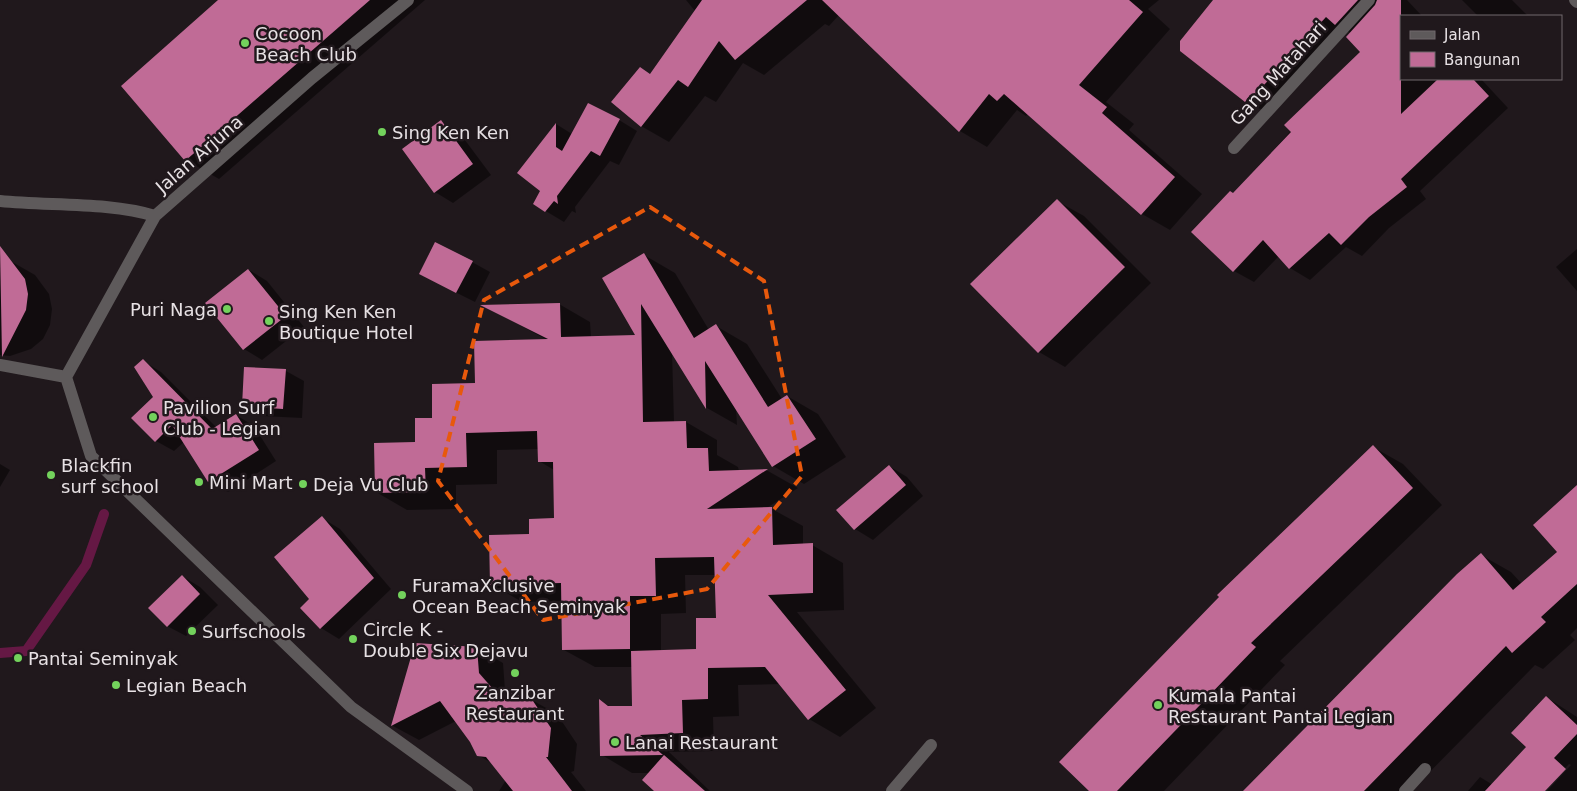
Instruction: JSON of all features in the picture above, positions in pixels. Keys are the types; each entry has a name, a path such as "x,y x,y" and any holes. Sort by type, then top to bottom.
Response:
{"street":[{"name":"Jalan Arjuna","path":"66,378 155,216 312,78 408,0"},
{"name":"Gang Matahari","path":"1234,148 1369,0"},
{"path":"0,201 41,206 131,208 155,216"},
{"path":"0,365 66,378 91,456 351,707 467,791"},
{"path":"892,791 931,745"},
{"path":"1405,791 1426,769"}],"highlighted area":[{"path":"650,207 764,281 802,476 707,589 543,620 438,481 484,300"}],"building":[{"name":"Cocoon Beach Club","path":"218,0 370,0 185,161 121,86"},
{"path":"702,0 807,0 735,60 719,41 688,87 678,80 641,127 611,102 640,67 650,74"},
{"path":"822,0 1129,0 1143,12 1079,85 1107,107 1102,113 1175,177 1141,215 1004,94 997,101 989,94 959,132"},
{"path":"1213,0 1358,0 1335,25 1326,17 1253,97 1250,95 1245,102 1180,51 1180,41"},
{"path":"1377,0 1401,0 1401,114 1437,80 1474,80 1489,96 1401,179 1407,187 1369,217 1341,245 1329,233 1289,269 1263,240 1233,272 1191,232 1230,191 1233,193 1291,132 1284,125 1360,52 1346,37 1375,5"},
{"path":"588,103 620,119 600,156 591,151 557,196 558,204 554,201 545,212 533,204 540,191 517,173 556,123 556,147 562,151"},
{"path":"441,120 473,164 434,193 402,149"},
{"path":"1057,199 1125,267 1038,353 970,284"},
{"path":"435,242 473,261 456,293 419,274"},
{"path":"0,246 25,279 28,294 26,310 2,357"},
{"path":"644,253 694,338 716,324 768,407 787,395 816,439 772,467 705,361 706,409 641,304 643,422 686,421 687,448 708,448 709,471 768,469 707,509 772,507 773,545 813,543 813,593 768,595 846,690 808,720 765,667 708,668 708,699 682,700 683,733 640,735 663,755 600,756 599,699 608,706 632,706 631,651 696,649 696,618 716,618 714,557 655,558 656,596 630,596 630,649 562,650 561,583 490,585 489,535 529,534 529,519 554,518 553,462 538,462 537,431 466,433 467,467 425,468 426,492 375,493 374,443 415,442 415,418 432,418 432,384 475,383 474,341 548,339 480,305 560,303 561,337 635,335 602,278"},
{"path":"248,269 286,316 243,350 205,303"},
{"path":"143,359 212,429 236,414 259,450 208,482 172,425 155,442 131,418 153,397 134,367"},
{"path":"244,367 286,369 283,409 242,406"},
{"path":"1373,445 1413,488 1251,643 1256,647 1117,791 1089,791 1059,762 1219,597 1217,595"},
{"path":"889,465 906,485 854,530 836,510"},
{"path":"1577,485 1577,584 1541,617 1546,622 1512,653 1506,646 1364,791 1243,791 1457,574 1481,553 1513,590 1557,552 1533,525"},
{"path":"322,516 374,578 320,629 300,608 309,599 274,557"},
{"path":"182,575 200,594 167,627 148,608"},
{"path":"415,643 477,647 479,673 493,689 531,698 551,728 548,757 546,757 572,791 513,791 486,757 477,756 470,742 440,701 391,726"},
{"path":"1546,696 1577,725 1577,734 1554,758 1566,769 1545,791 1485,791 1526,747 1511,733"},
{"path":"664,755 705,791 654,791 642,780"}],"waterway":[{"path":"0,653 26,651 86,565 104,514"}],"place":[{"name":"Cocoon Beach Club","path":"245,43"},
{"name":"Sing Ken Ken","path":"382,132"},
{"name":"Puri Naga","path":"227,309"},
{"name":"Sing Ken Ken Boutique Hotel","path":"269,321"},
{"name":"Pavilion Surf Club - Legian","path":"153,417"},
{"name":"Blackfin surf school","path":"51,475"},
{"name":"Mini Mart","path":"199,482"},
{"name":"Deja Vu Club","path":"303,484"},
{"name":"FuramaXclusive Ocean Beach Seminyak","path":"402,595"},
{"name":"Surfschools","path":"192,631"},
{"name":"Circle K - Double Six Dejavu","path":"353,639"},
{"name":"Pantai Seminyak","path":"18,658"},
{"name":"Zanzibar Restaurant","path":"515,673"},
{"name":"Legian Beach","path":"116,685"},
{"name":"Kumala Pantai Restaurant Pantai Legian","path":"1158,705"},
{"name":"Lanai Restaurant","path":"615,742"}]}
